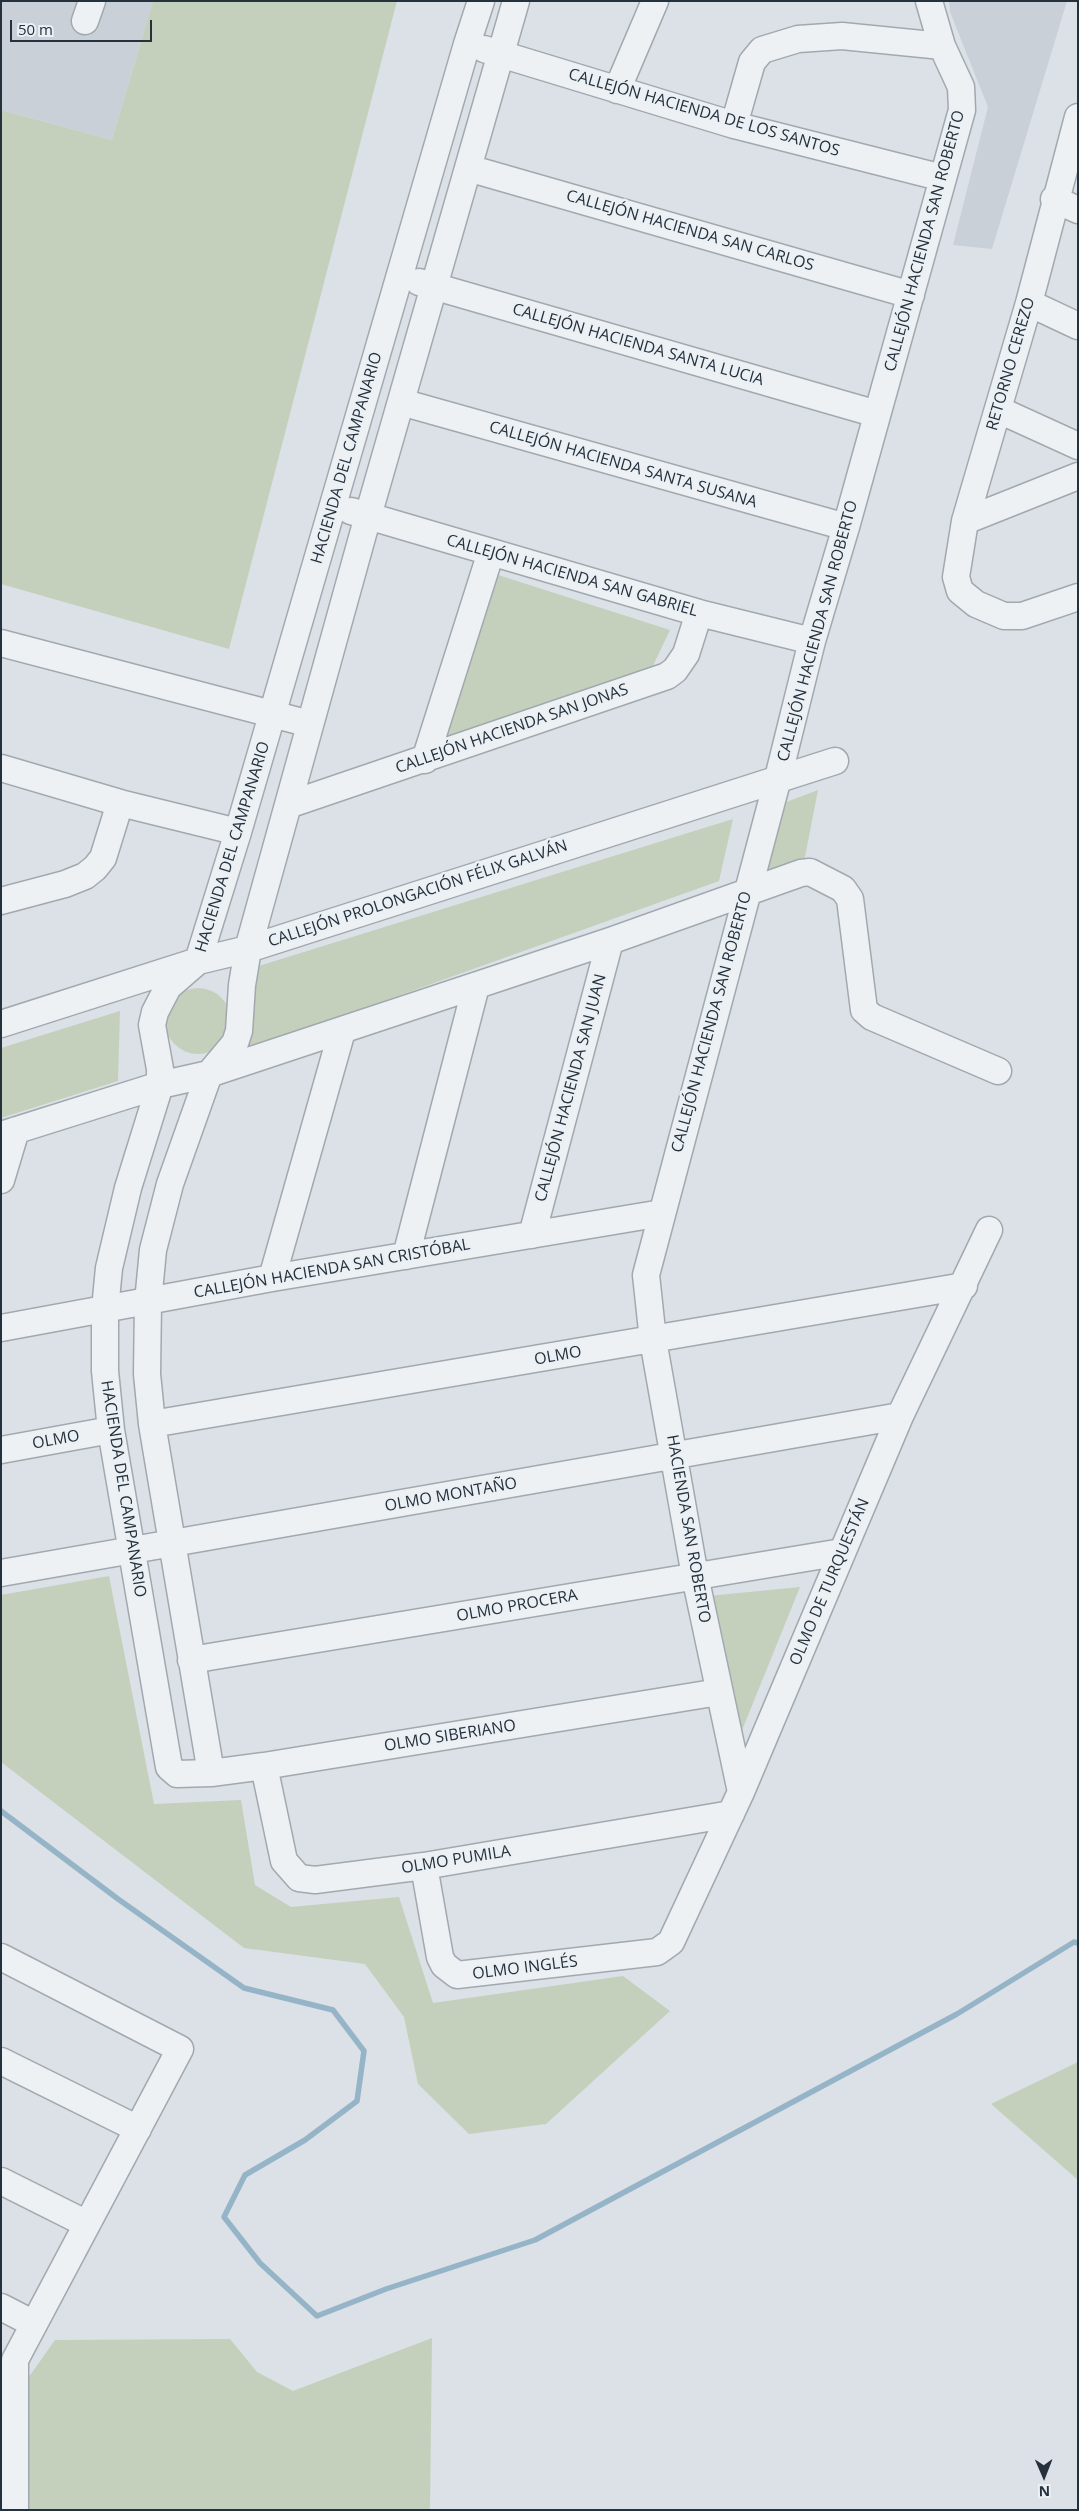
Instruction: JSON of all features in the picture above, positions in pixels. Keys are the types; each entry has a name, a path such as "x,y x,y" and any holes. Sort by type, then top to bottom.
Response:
{"street":[{"name":"HACIENDA DEL CAMPANARIO","path":"181,1776 169,1768 111,1430 105,1371 105,1309 112,1249 160,1086 160,1069 152,1025 155,1012 168,987 198,961 238,832 399,276 481,1"},
{"path":"211,1773 152,1424 147,1374 148,1302 156,1233 170,1184 209,1074 235,1043 239,1031 242,985 248,949 368,516 516,1"},
{"path":"617,90 655,1"},
{"name":"CALLEJÓN HACIENDA SAN ROBERTO","path":"648,1264 778,778 812,641 846,528 962,110 962,96 958,79 942,46 929,1"},
{"path":"734,125 752,62 762,50 798,39 842,36 942,46"},
{"name":"CALLEJÓN HACIENDA DE LOS SANTOS","path":"467,44 734,125 942,178"},
{"name":"RETORNO CEREZO","path":"1078,117 1054,199 1029,303 965,521 957,584 960,590 976,604 994,613 1014,617 1078,597"},
{"name":"CALLEJÓN HACIENDA SAN CARLOS","path":"468,168 911,294"},
{"path":"1054,199 1078,210"},
{"name":"CALLEJÓN HACIENDA SANTA LUCIA","path":"399,276 877,414"},
{"path":"1029,303 1078,326"},
{"name":"CALLEJÓN HACIENDA SANTA SUSANA","path":"401,402 846,528"},
{"path":"999,410 1078,446"},
{"path":"965,521 1078,476"},
{"name":"CALLEJÓN HACIENDA SAN GABRIEL","path":"333,506 699,613 812,641"},
{"path":"425,760 491,552"},
{"name":"CALLEJÓN HACIENDA SAN JONAS","path":"288,805 668,676 675,670 686,654 699,613"},
{"path":"1,642 272,716 310,724"},
{"name":"CALLEJÓN PROLONGACIÓN FÉLIX GALVÁN","path":"1,1024 198,961 248,949 834,761"},
{"path":"1,768 120,803 238,832"},
{"path":"1,901 65,884 85,876 95,868 103,858 120,803"},
{"path":"1,1180 8,1132 160,1086 209,1074 610,941 801,873 810,872 843,890 850,899 864,1010 872,1017 998,1070"},
{"name":"CALLEJÓN HACIENDA SAN JUAN","path":"532,1235 610,941"},
{"path":"406,1256 476,986"},
{"path":"272,1278 342,1030"},
{"name":"CALLEJÓN HACIENDA SAN CRISTÓBAL","path":"1,1328 272,1278 662,1212"},
{"name":"OLMO DE TURQUESTÁN","path":"676,1936 736,1803 900,1416 964,1286 989,1230"},
{"name":"HACIENDA SAN ROBERTO","path":"648,1264 647,1294 653,1340 695,1576 719,1692 736,1803"},
{"name":"OLMO","path":"152,1424 964,1286"},
{"name":"OLMO MONTAÑO","path":"1,1573 130,1549 674,1457 900,1416"},
{"name":"OLMO","path":"1,1450 111,1430"},
{"name":"OLMO PROCERA","path":"192,1660 842,1552"},
{"name":"OLMO SIBERIANO","path":"181,1776 264,1766 719,1692"},
{"name":"OLMO PUMILA","path":"264,1766 284,1861 299,1878 315,1880 424,1866 736,1803"},
{"name":"OLMO INGLÉS","path":"424,1866 440,1957 444,1965 457,1975 657,1952 665,1948 676,1936"},
{"path":"1,1957 180,2049 87,2224 20,2336 15,2360 15,2510"},
{"path":"1,2061 138,2129"},
{"path":"1,2180 87,2224"},
{"path":"1,2307 20,2336"}],"shaded area":[{"path":"1,1 153,1 112,140 1,110"},
{"path":"949,1 1067,1 992,249 953,245 988,107 950,12"}],"green space":[{"path":"153,1 397,1 229,649 1,584 1,110 112,140"},
{"path":"495,574 670,630 651,670 445,738"},
{"path":"818,790 804,862 761,879 781,804"},
{"path":"733,819 719,881 247,1050 249,969"},
{"path":"198,988 211,990 226,1003 229,1008 231,1021 229,1034 216,1049 211,1052 198,1054 185,1052 170,1039 167,1034 165,1021 167,1008 180,993 185,990"},
{"path":"120,1011 118,1081 1,1118 1,1048"},
{"path":"109,1576 154,1804 241,1800 255,1885 291,1907 399,1897 433,2003 623,1976 670,2011 546,2124 469,2134 418,2084 404,2017 365,1964 244,1948 1,1762 1,1595"},
{"path":"800,1587 730,1760 708,1596"},
{"path":"1078,2062 1078,2180 991,2104"},
{"path":"432,2338 430,2510 27,2510 26,2381 55,2340 230,2339 257,2372 293,2391"}],"waterway":[{"path":"1,1811 118,1899 244,1988 333,2010 364,2051 357,2101 305,2140 245,2175 224,2217 260,2263 317,2316 386,2289 535,2240 957,2014 1074,1942 1078,1943"}]}
